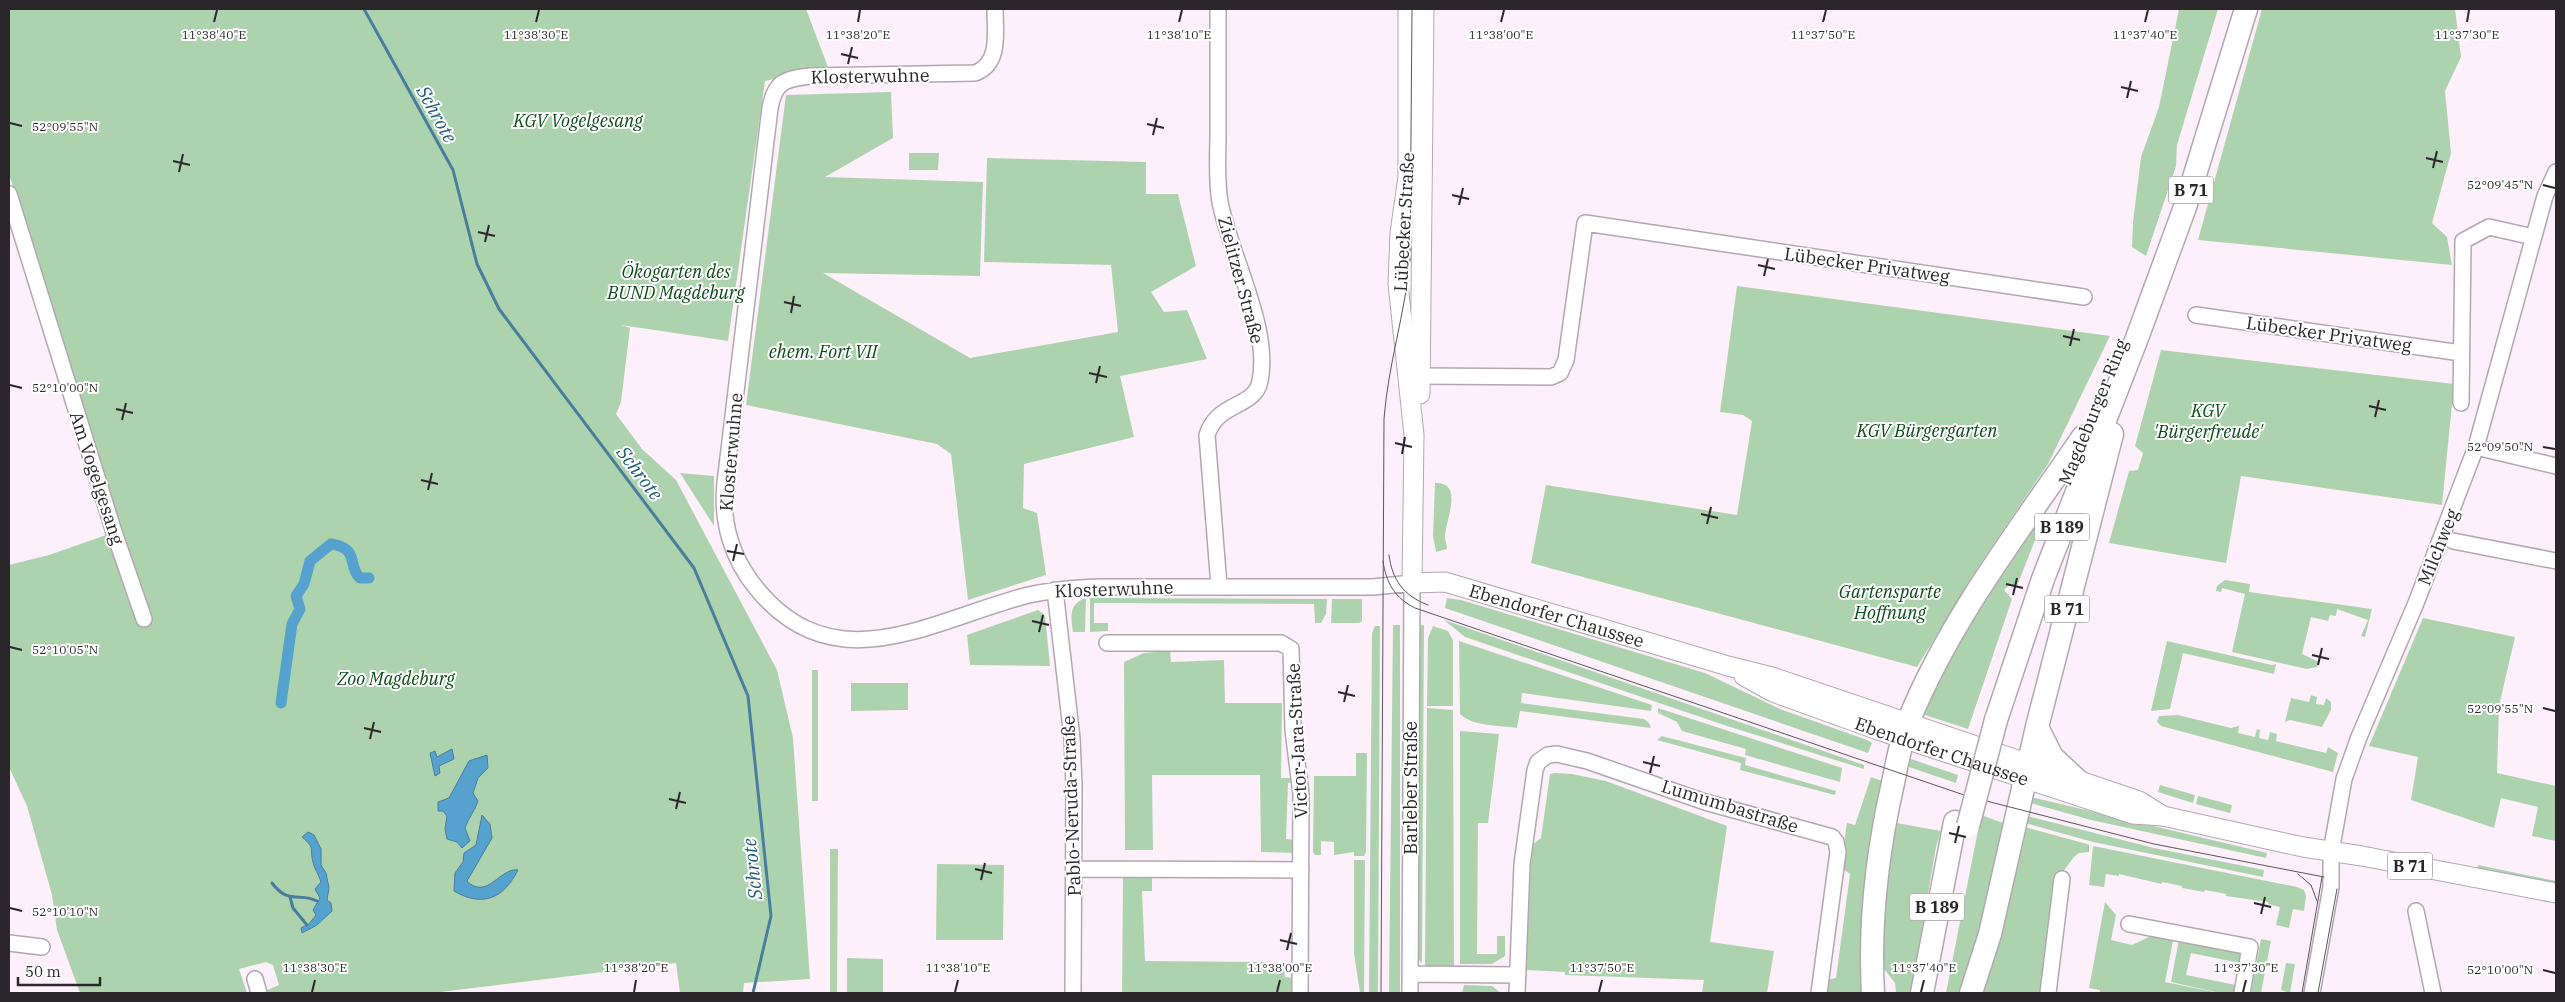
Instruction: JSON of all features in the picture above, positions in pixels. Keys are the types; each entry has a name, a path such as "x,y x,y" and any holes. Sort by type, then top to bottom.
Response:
{"highway":[{"name":"Magdeburger Ring","path":"1922,993 1962,824 2026,586 2147,277 2193,141 2232,9"},
{"name":"Magdeburger Ring","path":"1990,718 2137,338 2192,188 2246,9"},
{"path":"2237,39 2254,9"},
{"name":"B 71","path":"2079,782 2052,757 2037,727 2120,406 2139,356 2137,338"},
{"name":"B 71","path":"1905,730 1957,624 2083,437"},
{"path":"1971,993 1990,934 2037,727"},
{"path":"1872,993 1872,923 1877,869 1905,730"},
{"name":"Magdeburger Ring","path":"1935,993 1962,824"}],"main road":[{"name":"Lübecker Straße","path":"1408,9 1408,177 1400,234 1398,284 1414,435"},
{"name":"Lübecker Straße","path":"1412,583 1414,435 1420,376 1424,9"},
{"name":"Ebendorfer Chaussee","path":"1412,583 1445,582 1728,666 1772,676 1905,730 2027,772 2133,814 2163,816 2331,852 2556,893"},
{"name":"Ebendorfer Chaussee","path":"2027,772 2079,782 2139,801 2163,816"}],"street":[{"name":"Klosterwuhne","path":"995,9 992,58 987,66 975,74 817,75 790,79 776,88 770,108 725,483 724,516 737,558 761,594 791,619 815,631 836,637 864,641 897,636 1020,597 1055,590 1100,587 1373,587 1412,583"},
{"name":"Zielitzer Straße","path":"1218,9 1219,194 1227,231 1257,327 1262,365 1261,380 1256,392 1245,401 1219,414 1210,426 1208,435 1218,586"},
{"name":"Milchweg","path":"2312,993 2331,886 2331,852 2344,779 2359,737 2416,603 2476,447 2533,237 2545,196 2556,172"},
{"name":"Am Vogelgesang","path":"9,194 111,523 144,619"},
{"name":"Lübecker Privatweg","path":"1420,376 1551,377 1560,372 1566,360 1585,223 2084,297"},
{"path":"2462,403 2463,241 2489,226 2533,237"},
{"name":"Lübecker Privatweg","path":"2196,315 2461,353"},
{"path":"2476,447 2556,466"},
{"path":"2453,541 2556,561"},
{"name":"Barleber Straße","path":"1410,993 1412,583"},
{"name":"Pablo-Neruda-Straße","path":"1055,590 1072,738 1073,993"},
{"name":"Victor-Jara-Straße","path":"1107,643 1282,643 1289,647 1293,655 1293,730 1302,794 1300,993"},
{"name":"Lumumbastraße","path":"1517,993 1522,864 1535,770 1541,759 1557,754 1597,763 1705,802 1832,836 1836,842 1838,852 1819,993"},
{"path":"1074,869 1301,870"},
{"path":"2048,993 2062,879"},
{"path":"2416,911 2433,993"},
{"path":"2128,924 2250,947 2242,993"},
{"path":"9,943 42,947"},
{"path":"1410,974 1518,975"}],"green space":[{"name":"Zoo Magdeburg","path":"9,9 806,9 828,67 765,81 728,341 621,325 630,328 621,402 616,414 642,449 676,480 777,670 793,738 810,979 744,983 743,993 680,993 676,963 432,993 266,993 265,991 279,985 273,965 266,962 239,969 247,993 80,993 57,930 52,895 27,806 9,767 9,565 49,555 109,534 40,271 9,174"},
{"path":"2179,9 2218,9 2177,145 2176,166 2146,256 2132,247 2141,157 2159,107"},
{"path":"2262,9 2455,9 2461,57 2445,91 2451,153 2432,223 2447,237 2452,265 2198,240"},
{"name":"ehem. Fort VII","path":"891,92 893,138 825,177 983,182 980,276 823,273 970,358 1118,332 1111,265 984,262 987,158 1146,162 1146,194 1178,194 1196,266 1151,292 1164,312 1187,310 1207,359 1120,376 1134,437 1024,464 1023,508 1037,513 1046,575 968,600 951,454 937,444 746,405 786,95"},
{"path":"909,153 939,153 938,170 909,170"},
{"name":"KGV Bürgergarten","path":"1737,286 2110,336 2048,464 1982,561 1917,667 1531,563 1546,485 1737,515 1752,421 1743,415 1720,412"},
{"name":"KGV 'Bürgerfreude'","path":"2161,350 2454,384 2442,505 2241,476 2226,563 2109,543 2129,471 2138,470 2143,453 2135,446"},
{"path":"680,473 714,476 714,526"},
{"path":"1435,483 1444,484 1449,489 1451,495 1445,537 1447,549 1436,552 1433,536"},
{"path":"2052,497 2017,586 2010,584 2004,590 2012,599 1968,729 1922,714 1962,628"},
{"path":"2225,580 2250,584 2249,592 2372,609 2365,637 2361,636 2368,620 2337,609 2336,616 2330,615 2328,621 2311,617 2302,654 2319,662 2317,667 2307,669 2232,652 2245,594 2222,588 2221,592 2216,591 2217,586"},
{"path":"1086,598 1085,632 1073,632 1071,616 1073,607"},
{"path":"1090,598 1327,599 1326,614 1321,623 1315,623 1314,604 1094,603 1094,623 1108,623 1108,631 1090,632"},
{"path":"1447,598 1461,600 1705,673 1780,709 1872,743 1868,753 1445,608"},
{"path":"1332,599 1362,599 1362,621 1359,623 1331,623"},
{"path":"1038,610 1045,615 1050,666 970,665 967,635"},
{"path":"2423,618 2515,637 2499,706 2497,773 2556,786 2556,841 2532,836 2538,807 2501,798 2494,828 2411,800 2418,757 2369,746"},
{"path":"1444,620 1864,765 1864,769 1724,725 1465,637"},
{"path":"1393,625 1400,625 1400,993 1389,993"},
{"path":"1420,625 1424,625 1422,963 1417,958"},
{"path":"1375,626 1380,626 1378,993 1369,993 1372,633"},
{"path":"1433,626 1448,631 1453,640 1453,706 1427,706 1428,638"},
{"path":"1459,641 1652,705 1651,711 1522,693 1521,703 1644,719 1651,728 1520,711 1517,728 1487,725 1465,718 1460,714"},
{"path":"2167,641 2272,665 2276,664 2274,674 2183,653 2170,709 2151,711"},
{"path":"1170,651 1171,662 1224,660 1225,703 1282,703 1281,778 1293,778 1294,782 1288,783 1286,839 1296,840 1296,853 1261,852 1260,775 1152,775 1153,850 1125,850 1124,662 1144,653"},
{"path":"812,670 818,670 818,801 812,801"},
{"path":"851,683 908,683 908,710 851,711"},
{"path":"2311,695 2317,697 2316,704 2324,705 2326,698 2331,702 2331,710 2322,727 2290,720 2285,722 2291,698 2309,702"},
{"path":"1427,708 1453,710 1454,968 1433,969 1425,965"},
{"path":"1658,708 1842,768 1840,782 1745,755 1746,749 1682,731 1677,722 1658,713"},
{"path":"2178,715 2231,728 2239,726 2238,733 2255,737 2257,729 2260,730 2259,738 2268,740 2270,732 2277,734 2276,741 2326,753 2328,747 2338,753 2333,772 2161,726 2157,722 2159,716"},
{"path":"1460,731 1499,734 1488,823 1478,823 1477,954 1497,954 1497,936 1505,936 1505,956 1492,964 1460,964"},
{"path":"1662,736 1746,758 1745,765 1836,791 1835,795 1740,770 1741,763 1657,740"},
{"path":"1356,753 1367,753 1366,852 1364,856 1354,856 1354,852 1334,855 1334,842 1321,841 1321,855 1315,855 1313,852 1314,776 1356,776"},
{"path":"1905,757 1958,775 1956,783 1903,765"},
{"path":"1550,774 1572,774 1606,781 1727,826 1710,942 1774,951 1767,993 1702,993 1704,980 1565,975 1565,972 1526,970 1527,902 1533,844 1541,838"},
{"path":"1871,777 1885,782 1863,993 1823,993 1825,980 1836,978 1850,874 1840,867 1847,823 1855,825"},
{"path":"2160,785 2195,795 2193,803 2158,792"},
{"path":"2198,796 2232,805 2230,813 2196,804"},
{"path":"2031,797 2267,853 2266,858 2091,820 2027,802"},
{"path":"1981,815 2009,825 1965,993 1946,993"},
{"path":"2023,815 2154,848 2264,870 2263,877 2093,842 2021,822"},
{"path":"1891,822 1941,831 1936,847 1911,993 1896,993 1895,983 1878,961"},
{"path":"2021,826 2087,844 2089,845 2089,852 2079,853 2074,857 2058,878 2042,993 1982,993"},
{"path":"2093,846 2297,887 2304,890 2306,896 2304,911 2293,909 2289,928 2276,925 2280,907 2268,904 2268,902 2226,896 2226,894 2205,890 2204,892 2182,888 2182,886 2162,882 2162,884 2119,874 2119,876 2106,874 2104,887 2089,885"},
{"path":"830,849 838,849 837,993 830,993"},
{"path":"1354,860 1365,860 1364,993 1360,993 1354,953"},
{"path":"937,864 1004,865 1003,940 936,940"},
{"path":"2478,865 2556,881 2556,886 2477,870"},
{"path":"1123,877 1152,877 1152,891 1142,891 1145,961 1264,962 1272,968 1284,968 1285,977 1297,978 1296,993 1122,993"},
{"path":"2105,902 2116,915 2111,940 2132,945 2151,936 2173,941 2165,982 2219,993 2100,993 2100,990 2089,988"},
{"path":"2179,939 2242,952 2240,963 2191,953 2186,975 2236,985 2234,993 2220,993 2171,982"},
{"path":"2261,939 2271,941 2261,993 2251,993"},
{"path":"847,958 883,959 883,993 847,993"},
{"path":"2286,963 2295,964 2290,993 2281,990"},
{"path":"1464,985 1492,986 1501,993 1462,993"}],"water":[{"path":"452,749 454,759 439,766 440,773 435,776 430,753 435,751 437,757"},
{"path":"487,755 488,768 478,778 473,793 478,801 465,828 470,841 462,848 457,842 447,839 445,829 447,816 443,811 438,811 438,802 449,798 469,761"},
{"path":"482,815 490,824 492,838 467,881 474,886 487,886 505,873 511,870 518,870 512,880 499,893 492,897 474,899 454,891 455,873 463,862 464,853 476,845"},
{"path":"308,832 314,835 321,849 321,865 326,873 329,888 327,900 331,903 332,911 317,925 302,933 301,928 309,924 316,915 313,910 320,898 315,889 321,882 314,865 311,846 302,837"}],"waterway":[{"name":"Schrote","path":"364,9 453,170 477,264 499,309 694,568 748,696 771,916 753,993"},
{"path":"281,703 292,624 300,609 296,596 304,584 310,561 331,544 340,546 349,553 356,573 360,578 369,578"},
{"path":"272,883 284,894 317,901"},
{"path":"290,897 293,908 307,925"}],"tram line":[{"path":"1381,993 1384,419 1389,379 1408,280 1410,260 1412,9"},
{"path":"1389,555 1393,572 1401,586 1412,597 1428,605"},
{"path":"1383,561 1386,576 1397,595 1415,608 1967,796 2154,844 2324,877"},
{"path":"2298,874 2311,885 2317,901"},
{"path":"2302,993 2322,877"},
{"path":"2318,993 2337,889"}],"park label":[{"name":"KGV Vogelgesang","path":"578,120"},
{"name":"Ökogarten des BUND Magdeburg","path":"676,281"},
{"name":"Gartensparte Hoffnung","path":"1890,601"}]}
